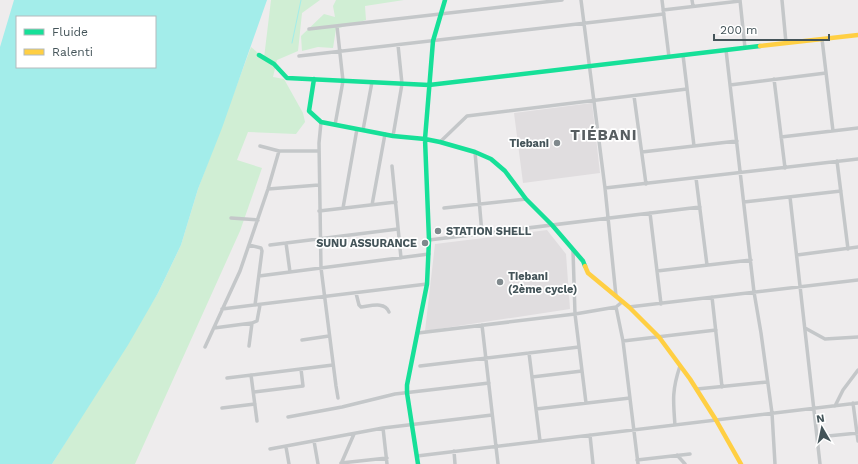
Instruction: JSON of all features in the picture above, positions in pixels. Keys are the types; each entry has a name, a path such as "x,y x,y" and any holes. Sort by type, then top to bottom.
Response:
{"street":[{"path":"418,464 407,393 408,376 427,284 429,240 425,139 428,85 433,41 445,0"},
{"path":"309,29 562,0"},
{"path":"581,0 605,188 616,297"},
{"path":"662,0 669,57"},
{"path":"692,0 693,6"},
{"path":"299,56 584,23 740,0 745,48"},
{"path":"782,0 786,43"},
{"path":"335,125 343,81 337,26"},
{"path":"259,55 274,64 286,78 428,85 858,35"},
{"path":"822,39 833,131"},
{"path":"393,136 402,84 398,45"},
{"path":"726,50 754,292 772,413 775,464"},
{"path":"683,55 694,146"},
{"path":"730,85 826,73"},
{"path":"314,79 309,110 321,122 393,136 440,142 476,152 491,159 505,171 526,199 552,225 583,261 588,274 595,278 629,307 659,337 697,389 741,464"},
{"path":"774,79 785,168"},
{"path":"363,130 372,82"},
{"path":"440,142 467,116 687,89"},
{"path":"634,96 646,184"},
{"path":"321,122 319,151 321,268 338,398"},
{"path":"781,137 858,128"},
{"path":"343,208 357,129"},
{"path":"372,204 385,134"},
{"path":"642,152 736,141"},
{"path":"260,146 279,151 319,151"},
{"path":"205,347 240,271 258,220 279,151"},
{"path":"476,152 482,234"},
{"path":"605,188 858,159"},
{"path":"837,161 848,249"},
{"path":"392,166 401,258"},
{"path":"696,178 707,265"},
{"path":"268,189 319,185"},
{"path":"744,202 841,191"},
{"path":"790,197 815,408 820,464"},
{"path":"444,208 526,199"},
{"path":"319,211 396,202"},
{"path":"429,240 700,207"},
{"path":"650,214 660,304"},
{"path":"231,218 258,220"},
{"path":"270,245 398,229"},
{"path":"286,244 290,272"},
{"path":"249,245 261,248 262,251 255,305"},
{"path":"797,255 858,248"},
{"path":"573,250 575,314 586,403"},
{"path":"259,276 429,254"},
{"path":"657,271 750,260"},
{"path":"629,307 858,280"},
{"path":"222,309 427,284"},
{"path":"356,293 359,305 361,307 382,305 388,308 389,312"},
{"path":"712,297 722,387"},
{"path":"418,333 575,314 616,307 622,302"},
{"path":"214,328 257,321 260,305"},
{"path":"616,307 624,341 638,462 690,454"},
{"path":"249,346 252,323"},
{"path":"482,325 498,464"},
{"path":"805,328 825,339 858,337"},
{"path":"624,341 716,330"},
{"path":"302,340 329,336"},
{"path":"420,366 579,347"},
{"path":"530,353 540,441"},
{"path":"227,378 333,365"},
{"path":"675,425 673,396 675,381 680,366"},
{"path":"254,392 303,386 301,369"},
{"path":"835,406 843,390 858,370"},
{"path":"532,377 582,371"},
{"path":"251,375 257,421"},
{"path":"697,389 767,382"},
{"path":"288,417 335,409 374,399 407,393 489,383"},
{"path":"536,409 630,398"},
{"path":"417,456 856,403 858,441"},
{"path":"222,408 255,404"},
{"path":"270,449 383,428 492,414"},
{"path":"383,428 388,464"},
{"path":"818,437 858,433"},
{"path":"341,464 354,434"},
{"path":"590,435 593,464"},
{"path":"314,441 318,464"},
{"path":"286,447 289,464"},
{"path":"454,452 455,464"},
{"path":"677,455 685,464"},
{"path":"341,464 387,458"}],"shaded area":[{"name":"Tiebani","path":"592,103 600,173 523,183 514,113"},
{"name":"Tiebani (2ème cycle)","path":"547,230 566,254 570,309 425,331 435,244"}],"green space":[{"path":"271,0 320,0 302,13 298,51 277,60 273,77 284,79 303,113 305,122 296,134 248,132 237,160 262,168 240,231 135,464 52,464 158,293 181,245 198,189 251,47 264,58"},
{"path":"336,0 404,0 365,6 366,20 336,29 333,48 318,47 302,51 301,36 324,14 335,17 333,6"}],"water":[{"path":"14,0 267,0 222,128 198,189 181,245 158,293 128,345 52,464 0,464 0,47"}],"waterway":[{"path":"292,43 301,0"}],"traffic: fast":[{"path":"418,464 407,385 427,284 429,240 425,139 433,41 445,0"},
{"path":"259,55 274,64 287,78 429,85 760,46"},
{"path":"314,79 309,111 321,122 393,136 440,142 475,152 491,159 505,171 526,199 552,225 583,261 585,266"}],"traffic: slow":[{"path":"760,46 858,35"},
{"path":"585,266 588,273 629,307 659,337 690,379 716,420 741,464"}],"place":[{"name":"Tiebani","path":"557,143"},
{"name":"STATION SHELL","path":"438,231"},
{"name":"SUNU ASSURANCE","path":"425,243"},
{"name":"Tiebani (2ème cycle)","path":"500,282"}],"district":[{"name":"TIÉBANI","path":"604,135"}]}
